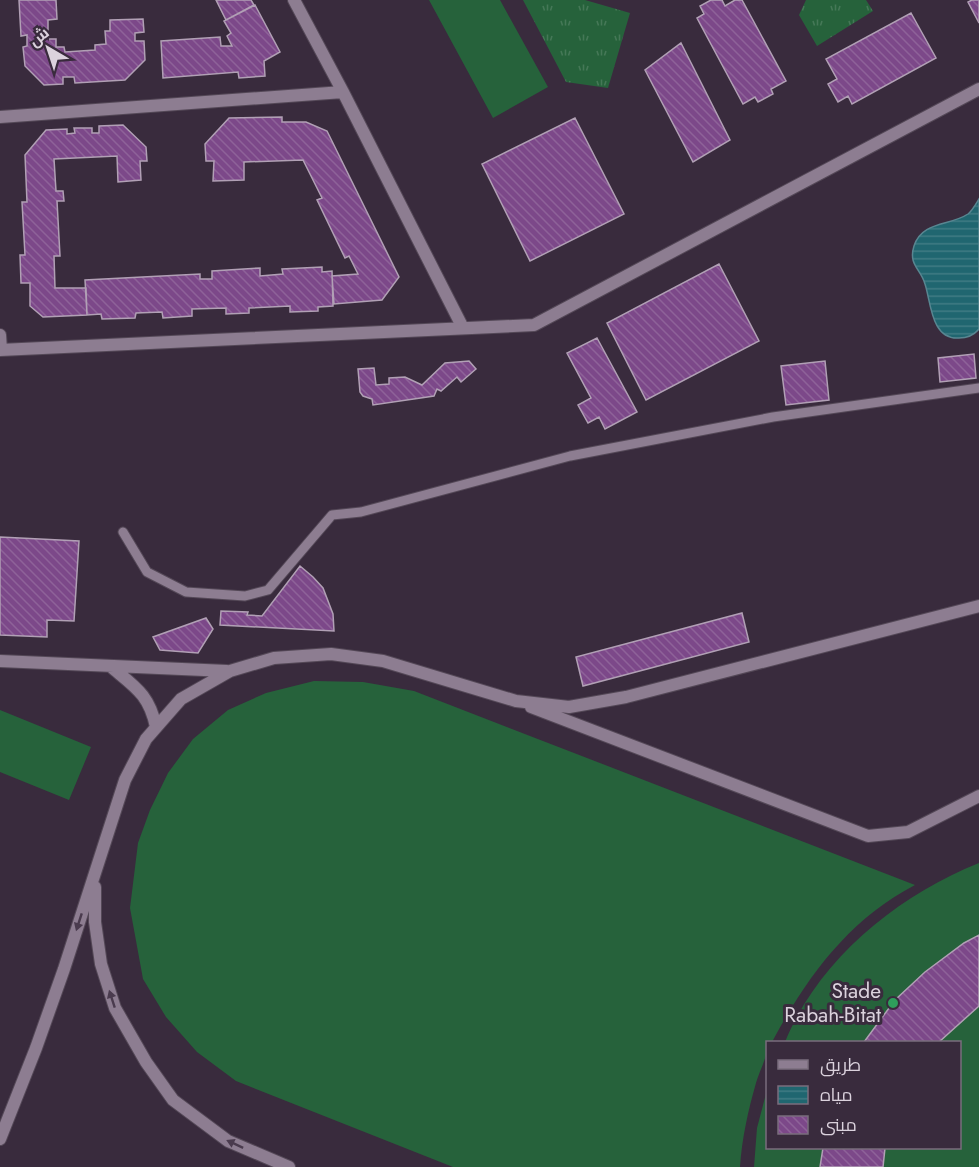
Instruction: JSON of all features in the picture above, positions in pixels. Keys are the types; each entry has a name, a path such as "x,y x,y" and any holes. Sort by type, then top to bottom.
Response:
{"street":[{"path":"294,0 462,328"},
{"path":"0,334 0,350 534,325 979,89"},
{"path":"0,117 343,92"},
{"path":"516,701 569,707 626,697 979,606"},
{"path":"0,1139 36,1048 98,866 124,780 146,739 181,699 230,671 274,658 331,654 383,661 516,701 868,836 908,832 979,796"},
{"path":"0,661 230,671"},
{"path":"110,666 147,699 153,711 156,727"},
{"path":"98,866 94,895 101,964 115,1008 146,1062 173,1100 228,1141 289,1167"}],"lane":[{"path":"123,532 147,572 186,592 245,596 268,591 332,515 361,512 570,456 773,417 979,388"}],"green space":[{"path":"429,0 500,0 548,87 493,118"},
{"path":"523,0 585,0 630,13 608,88 566,82"},
{"path":"806,0 866,0 873,11 817,46 799,15"},
{"path":"314,681 363,682 414,691 915,885 869,915 850,933 815,973 773,1041 766,1041 766,1056 748,1114 740,1167 453,1167 236,1081 197,1052 166,1017 143,979 130,908 138,843 150,810 168,773 193,739 228,710 266,693"},
{"path":"0,710 91,747 69,800 0,772"},
{"name":"Stade Rabah-Bitat","path":"979,863 979,1167 754,1167 757,1128 766,1094 766,1149 961,1149 961,1041 786,1041 818,984 840,958 891,912 919,893"}],"water":[{"path":"979,199 979,329 968,337 950,337 943,333 934,318 925,284 914,262 914,246 923,232 968,214"}],"building":[{"path":"19,0 56,0 57,19 48,20 48,39 56,39 56,47 64,47 65,52 95,50 95,45 106,44 105,31 110,31 110,20 143,19 144,32 135,33 135,41 144,41 145,60 125,80 75,83 74,77 63,77 63,84 44,85 25,66 23,47 27,46 27,35 21,36"},
{"path":"216,0 251,0 254,5 226,20"},
{"path":"711,0 722,0 725,6 735,0 742,0 786,81 771,89 773,94 758,102 755,97 743,104 697,18 704,14 700,6"},
{"path":"979,0 979,23 968,2"},
{"path":"255,5 280,52 264,61 265,76 239,78 238,72 163,78 161,41 220,37 221,46 232,46 227,36 231,33 224,21"},
{"path":"911,13 936,58 852,104 848,96 838,102 828,84 837,79 826,59"},
{"path":"681,43 730,140 693,162 645,70"},
{"path":"282,117 282,122 306,122 327,131 399,277 382,300 334,304 332,276 358,274 349,256 345,258 317,200 322,198 303,160 244,162 244,180 213,181 214,161 206,161 205,144 229,118"},
{"path":"575,118 624,214 530,261 482,164"},
{"path":"123,125 146,147 147,161 140,161 141,180 118,182 117,156 54,159 56,191 63,191 64,201 57,201 60,256 54,256 55,288 86,288 87,315 43,317 30,306 30,283 21,283 20,255 25,255 22,202 27,202 25,155 46,130 67,129 67,134 75,133 74,128 92,128 92,133 99,133 99,126"},
{"path":"719,264 759,341 646,400 607,323"},
{"path":"322,267 322,272 332,271 333,306 318,307 318,311 290,312 290,306 249,308 249,313 226,314 226,308 192,309 192,316 163,318 162,312 136,313 135,318 102,319 101,314 87,315 85,280 200,274 200,279 212,279 212,271 260,268 260,276 283,274 282,269"},
{"path":"597,338 637,412 605,429 599,417 588,423 578,405 591,398 567,353"},
{"path":"974,354 976,378 940,382 938,358"},
{"path":"469,361 476,369 461,382 457,377 441,391 437,389 434,396 373,405 372,399 363,396 360,392 358,369 374,368 376,385 389,384 389,378 405,377 422,385 445,363"},
{"path":"825,361 829,400 786,405 781,366"},
{"path":"0,537 79,541 74,621 47,620 47,637 0,635"},
{"path":"300,566 323,588 333,614 334,631 220,625 221,611 248,612 247,615 262,616"},
{"path":"742,613 749,642 583,686 576,657"},
{"path":"206,618 213,629 198,653 160,650 153,637"},
{"path":"979,935 979,1006 940,1041 865,1041 895,1000 925,972 964,943"},
{"path":"823,1149 885,1149 883,1167 820,1167"}],"place":[{"name":"Stade Rabah-Bitat","path":"893,1003"}]}
